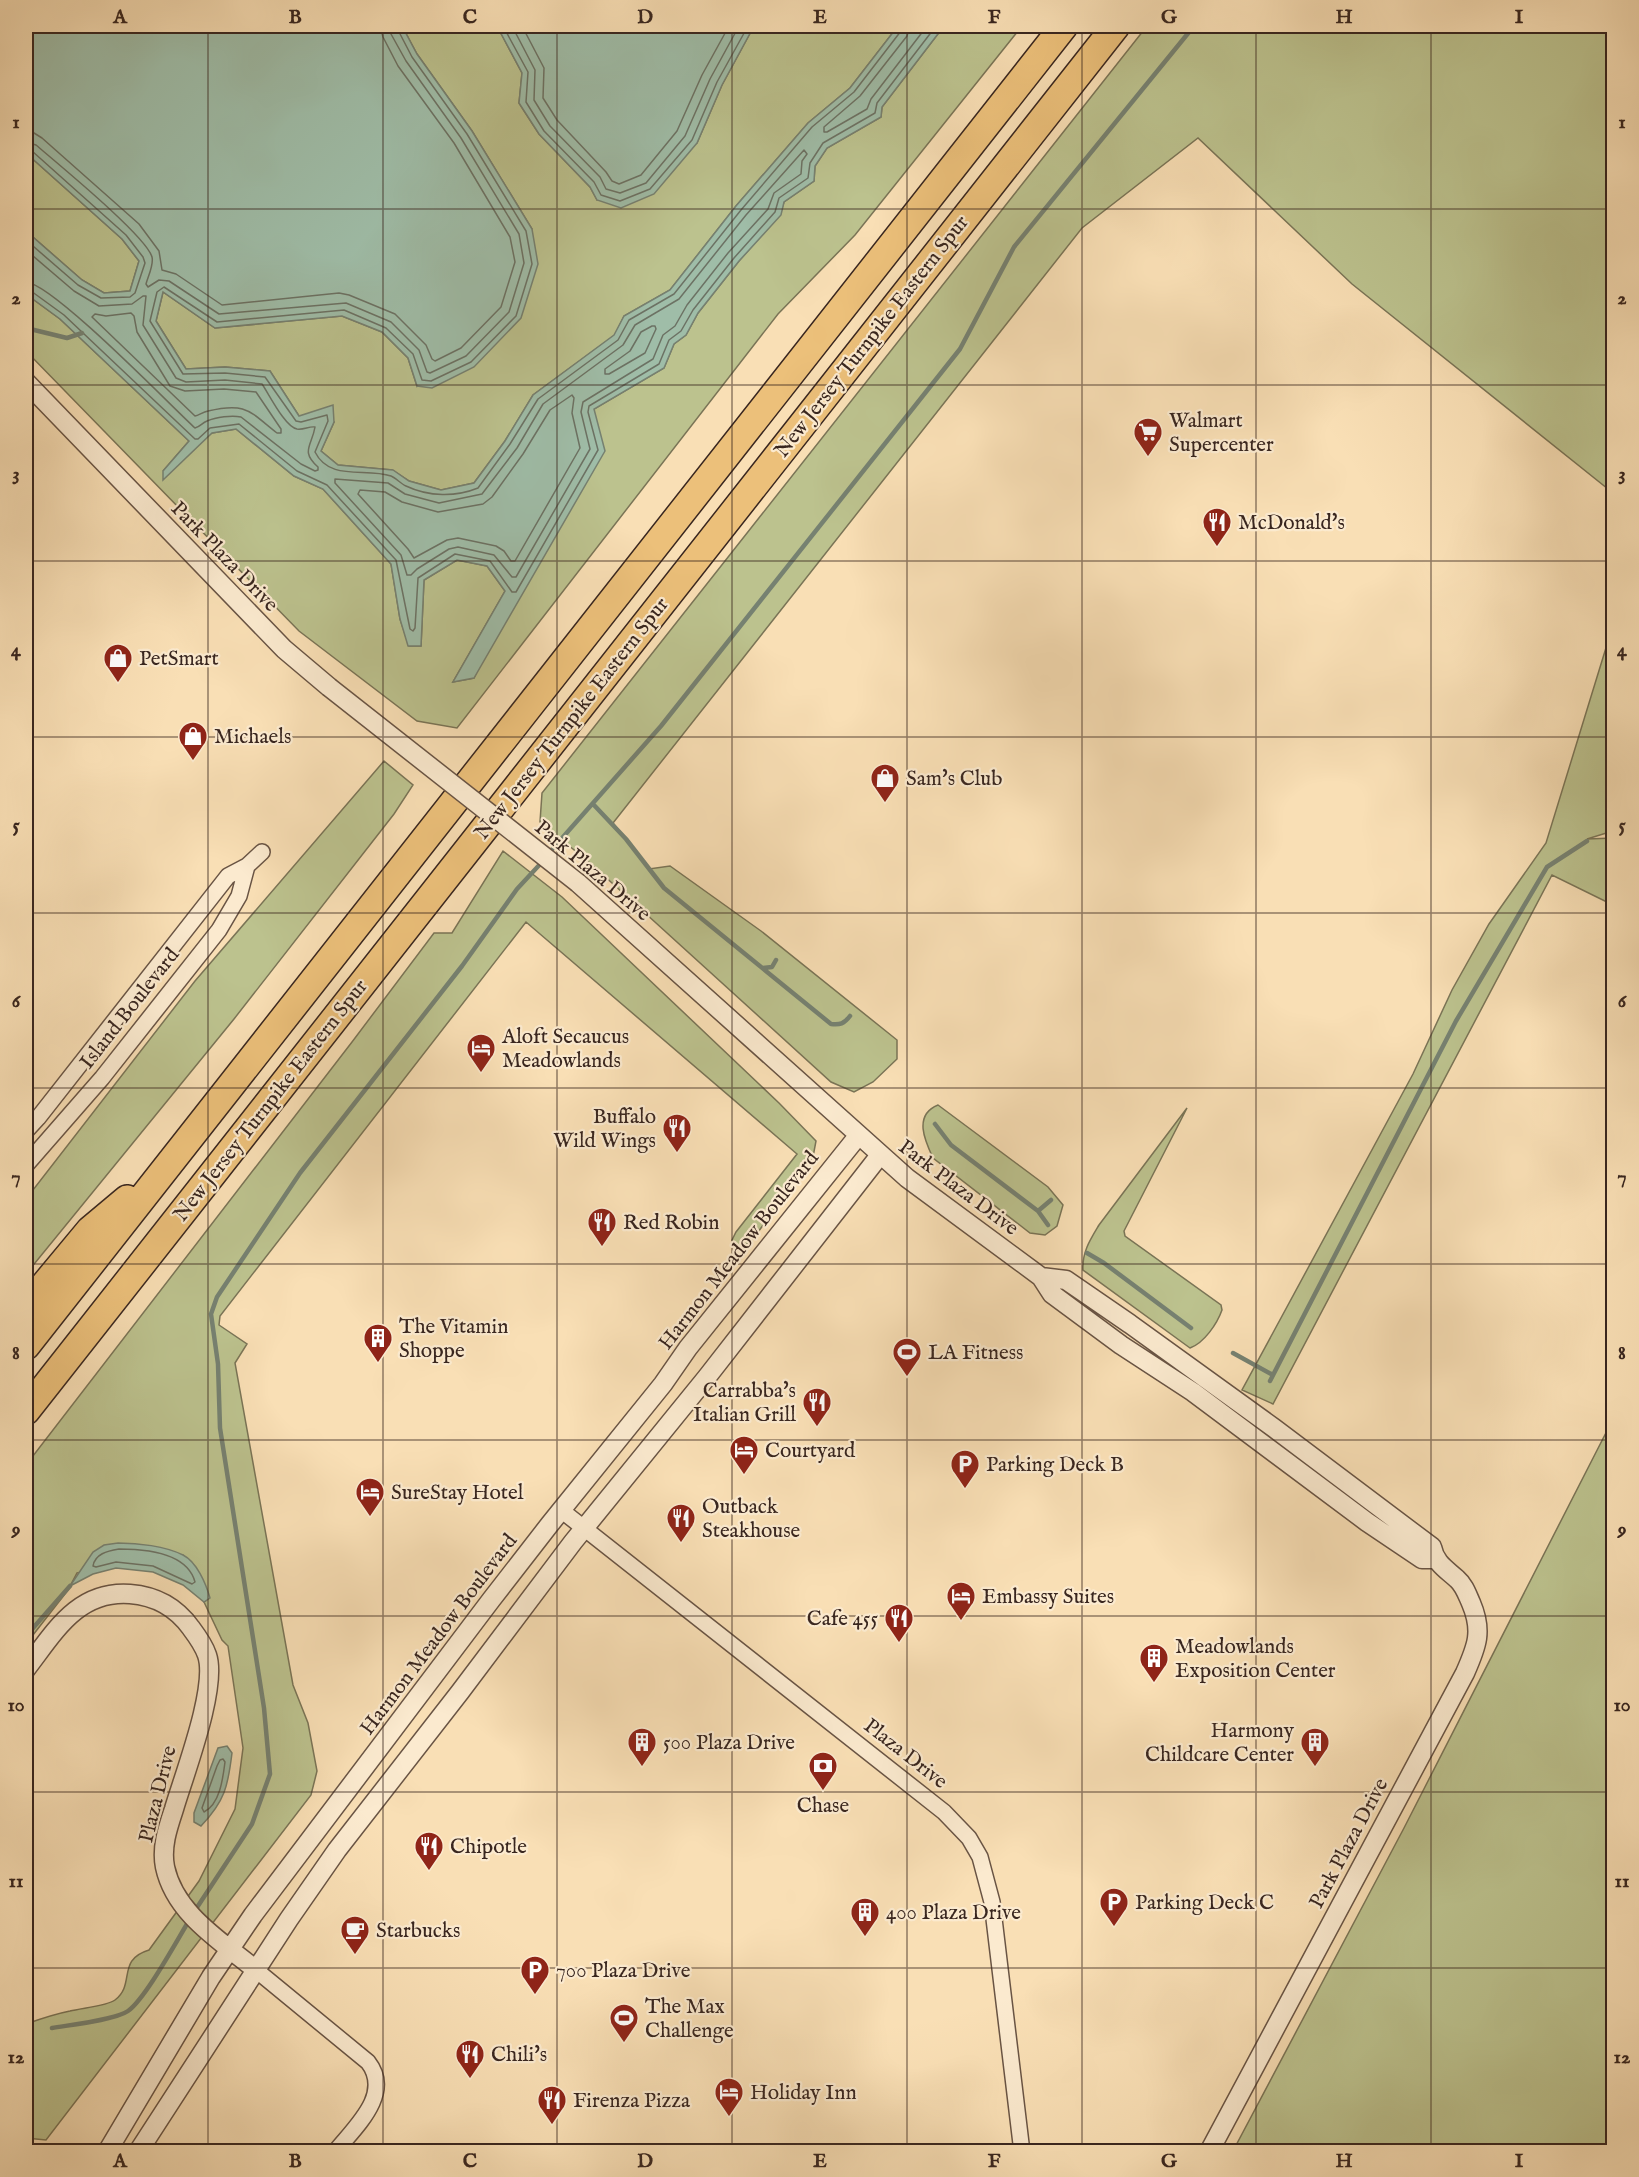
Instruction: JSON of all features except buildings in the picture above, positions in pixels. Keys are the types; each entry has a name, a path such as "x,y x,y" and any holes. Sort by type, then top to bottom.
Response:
{"highway":[{"name":"New Jersey Turnpike Eastern Spur","path":"26,1347 1064,26"},
{"name":"New Jersey Turnpike Eastern Spur","path":"26,1411 1116,26"},
{"path":"26,1307 90,1230 171,1161"}],"street":[{"name":"Park Plaza Drive","path":"26,382 277,642 328,687 578,884 907,1178 1041,1277 1066,1280 1196,1383 1274,1428 1432,1547 1434,1559 1460,1582 1478,1618 1479,1626 1476,1648 1465,1674 1209,2151"},
{"name":"Island Boulevard","path":"26,1131 228,876 248,866 262,852"},
{"name":"Island Boulevard","path":"26,1165 102,1078 219,930 239,896 248,866"},
{"name":"Harmon Meadow Boulevard","path":"107,2151 230,1948 491,1599 663,1384 694,1340 858,1136"},
{"path":"138,2151 337,1850 584,1528 707,1377 880,1155"},
{"name":"Plaza Drive","path":"561,1510 944,1812 969,1838 980,1857 992,1902 1022,2151"},
{"name":"Plaza Drive","path":"26,1669 74,1610 90,1601 108,1596 127,1594 161,1601 186,1621 196,1635 207,1655 210,1683 168,1826 164,1852 168,1875 177,1898 186,1911 361,2056 374,2070 378,2081 368,2110 335,2151"}],"green space":[{"path":"402,26 497,26 522,73 519,103 539,134 590,187 597,200 697,143 722,85 754,26 898,26 850,88 808,123 736,206 670,290 624,316 615,335 533,395 505,441 474,483 441,490 409,481 392,470 338,465 321,451 334,422 299,416 270,371 225,367 186,369 156,321 163,292 215,328 342,316 382,332 408,358 417,386 532,229 472,131 417,54"},
{"path":"944,26 1022,26 855,235 778,314 457,728 417,721 299,631 26,351 26,294 60,319 189,441 163,471 212,433 236,429 294,476 323,489 391,564 400,619 409,646 421,646 424,580 457,560 487,566 505,591 453,682 474,678 594,409 664,368 674,344 686,335 698,313 739,261 780,215 784,202 814,181 815,166 827,148 881,117 882,107"},
{"path":"1147,26 1613,26 1613,493 1352,284 1198,138 1082,228 613,823 649,869 670,866 761,931 897,1040 897,1059 873,1082 854,1092 831,1082 590,863 540,822 542,793"},
{"path":"26,153 122,239 139,261 130,291 104,293 82,280 26,231"},
{"path":"1613,625 1613,831 1587,839 1613,838 1613,905 1552,875 1273,1404 1242,1390 1413,1074 1452,990 1489,924 1546,843"},
{"path":"384,761 413,785 394,814 234,1019 26,1274 26,1199 195,981"},
{"path":"503,851 562,897 779,1103 816,1141 813,1157 750,1243 735,1248 732,1240 736,1232 797,1154 526,922 220,1316 219,1325 247,1344 235,1363 293,1685 308,1723 317,1771 311,1795 46,2140 26,2138 26,2024 106,2004 121,1994 125,1987 129,1966 139,1954 149,1950 199,1881 235,1809 243,1748 228,1646 222,1640 204,1602 209,1598 183,1555 77,1573 68,1590 26,1644 26,1465 434,933 452,933"},
{"path":"938,1105 1048,1187 1063,1205 1057,1226 1045,1235 1030,1233 933,1158 924,1136 923,1122 930,1109"},
{"path":"1187,1108 1124,1231 1125,1236 1221,1305 1222,1310 1213,1327 1200,1342 1190,1348 1083,1270 1085,1252 1099,1225"},
{"path":"1613,1419 1613,2151 1233,2151 1404,1828"}],"water":[{"path":"26,26 402,26 417,54 472,131 532,229 538,264 521,318 474,367 432,388 417,386 408,358 382,332 342,316 215,328 163,292 156,321 186,369 225,367 270,371 299,416 333,405 334,422 321,451 338,465 393,470 409,481 441,490 474,483 505,441 533,395 614,335 624,316 670,290 736,206 808,123 850,88 898,26 944,26 882,107 881,117 827,148 815,166 814,181 784,202 781,215 739,261 698,313 686,335 674,344 664,368 594,409 605,451 474,678 453,682 505,591 487,566 457,560 424,580 421,646 408,646 400,619 391,564 323,489 294,476 236,429 212,433 163,480 163,471 189,441 60,319 26,294 26,231 82,280 104,293 130,291 139,261 122,239 26,153"},
{"path":"497,26 754,26 722,85 697,143 654,194 621,208 597,200 590,187 539,134 519,103 522,73"},
{"path":"118,1543 168,1549 183,1555 197,1568 210,1598 204,1602 183,1585 153,1572 116,1568 93,1574 70,1586 93,1552 104,1545"},
{"path":"227,1746 232,1753 227,1784 220,1801 201,1826 194,1822 194,1813 218,1748"}],"waterway":[{"path":"548,854 661,726 960,349 1014,247 1194,26"},
{"path":"26,328 67,338 82,333"},
{"path":"593,804 626,839 664,888 831,1024 842,1023 850,1016"},
{"path":"1270,1381 1456,1021 1547,867 1587,841"},
{"path":"194,1912 252,1824 270,1774 264,1708 220,1428 218,1364 211,1314 217,1297 300,1173 462,966 517,889 543,861"},
{"path":"763,968 772,967 776,960"},
{"path":"935,1124 951,1145 1038,1211 1048,1225"},
{"path":"1038,1211 1051,1200"},
{"path":"1087,1253 1104,1263 1191,1328"},
{"path":"1233,1353 1273,1375"},
{"path":"26,1636 70,1586"},
{"path":"52,2028 103,2020 128,2011 152,1982 190,1919"}],"place":[{"name":"Walmart Supercenter","path":"1148,458"},
{"name":"McDonald's","path":"1217,548"},
{"name":"PetSmart","path":"118,684"},
{"name":"Michaels","path":"193,762"},
{"name":"Sam's Club","path":"885,804"},
{"name":"Aloft Secaucus Meadowlands","path":"481,1074"},
{"name":"Buffalo Wild Wings","path":"677,1154"},
{"name":"Red Robin","path":"602,1248"},
{"name":"The Vitamin Shoppe","path":"378,1364"},
{"name":"LA Fitness","path":"907,1378"},
{"name":"Carrabba's Italian Grill","path":"817,1428"},
{"name":"Courtyard","path":"744,1476"},
{"name":"Parking Deck B","path":"965,1490"},
{"name":"SureStay Hotel","path":"370,1518"},
{"name":"Outback Steakhouse","path":"681,1544"},
{"name":"Embassy Suites","path":"961,1622"},
{"name":"Cafe 455","path":"899,1644"},
{"name":"Meadowlands Exposition Center","path":"1154,1684"},
{"name":"500 Plaza Drive","path":"642,1768"},
{"name":"Harmony Childcare Center","path":"1315,1768"},
{"name":"Chase","path":"823,1792"},
{"name":"Chipotle","path":"429,1872"},
{"name":"Parking Deck C","path":"1114,1928"},
{"name":"400 Plaza Drive","path":"865,1938"},
{"name":"Starbucks","path":"355,1956"},
{"name":"700 Plaza Drive","path":"535,1996"},
{"name":"The Max Challenge","path":"624,2044"},
{"name":"Chili's","path":"470,2080"},
{"name":"Holiday Inn","path":"729,2118"},
{"name":"Firenza Pizza","path":"552,2126"}]}
